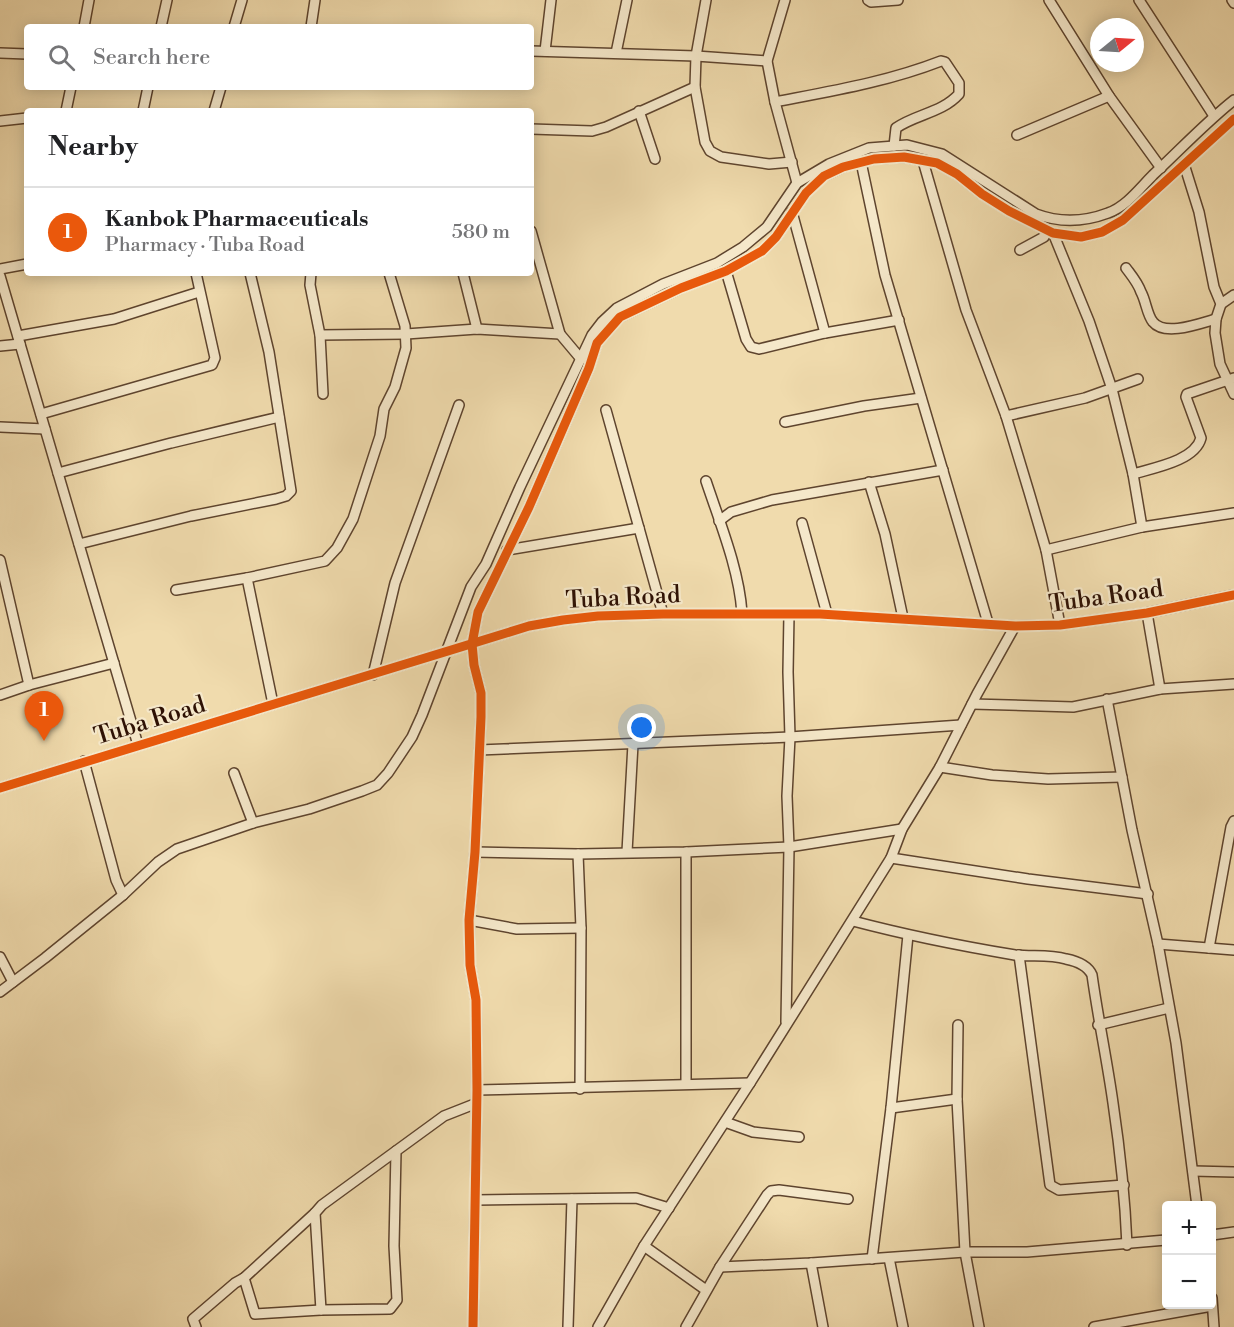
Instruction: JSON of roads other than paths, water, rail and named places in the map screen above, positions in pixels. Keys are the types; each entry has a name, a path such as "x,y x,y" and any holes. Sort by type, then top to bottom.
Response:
{"street":[{"path":"85,24 89,0"},
{"path":"162,24 167,0"},
{"path":"235,24 242,0"},
{"path":"311,24 315,0"},
{"path":"545,51 551,0"},
{"path":"616,53 627,0"},
{"path":"706,0 696,56 695,87 705,142 710,151 721,157 769,164 792,162"},
{"path":"785,0 768,62 797,183"},
{"path":"868,0 870,2 898,0"},
{"path":"1049,0 1109,96 1161,168"},
{"path":"1139,0 1214,116"},
{"path":"534,51 696,56 768,62"},
{"path":"0,53 24,54"},
{"path":"776,102 867,85 905,75 941,61 945,62 958,83 959,94 952,102 904,122 896,128 894,146"},
{"path":"534,129 592,131 606,127 695,87"},
{"path":"67,108 70,90"},
{"path":"144,108 147,90"},
{"path":"215,108 220,90"},
{"path":"1017,135 1109,96"},
{"path":"0,992 123,895 158,862 177,849 253,824 309,809 377,785 388,773 412,737 471,587 486,564 592,335 617,308 663,284 717,263 743,247 767,227 797,183 829,164 856,152 869,148 907,145 942,154 1036,214 1051,219 1078,221 1109,213 1127,201 1214,116 1234,100"},
{"path":"639,111 656,159"},
{"path":"0,121 24,117"},
{"path":"473,1327 477,1090 476,1000 470,965 469,920 475,852 481,693 474,665 472,644 478,612 507,550 514,542 589,368 597,343 620,317 681,288 726,271 762,251 776,237 806,193 824,176 843,167 874,159 904,157 937,163 957,174 982,194 1009,211 1050,232 1081,237 1102,232 1123,220 1234,119"},
{"path":"923,160 966,310 1006,416 1046,550 1060,625"},
{"path":"861,162 872,224 885,274 988,623"},
{"path":"1184,164 1199,212 1214,287 1221,304"},
{"path":"792,212 825,333"},
{"path":"1020,250 1050,232"},
{"path":"1050,232 1089,321 1112,389 1133,474 1142,527"},
{"path":"534,242 560,334 581,359"},
{"path":"0,269 24,265"},
{"path":"1126,268 1140,289 1155,325 1174,329 1216,319"},
{"path":"726,271 746,339 751,346 759,349 825,333 899,320"},
{"path":"0,276 138,745"},
{"path":"41,414 212,365 215,358 196,276"},
{"path":"79,544 191,516 286,496 291,491 269,352 251,276"},
{"path":"311,276 310,285 320,335 323,394"},
{"path":"176,590 325,561 337,548 353,519 380,436 384,409 402,367 406,348 406,334 390,276"},
{"path":"464,276 477,329"},
{"path":"0,346 114,319 199,292"},
{"path":"1234,295 1221,304 1216,319 1215,333 1220,364 1231,379 1234,394"},
{"path":"320,335 406,334 477,329 560,334"},
{"path":"1006,416 1085,398 1138,379"},
{"path":"1133,474 1179,460 1197,448 1202,438 1186,397 1187,394 1231,379"},
{"path":"785,422 864,406 921,398"},
{"path":"373,675 395,583 459,405"},
{"path":"606,410 663,614"},
{"path":"58,473 279,417"},
{"path":"0,427 45,429"},
{"path":"719,521 731,512 772,500 943,470"},
{"path":"706,481 736,582 742,613"},
{"path":"868,482 885,534 903,618"},
{"path":"1046,550 1142,527 1234,513"},
{"path":"802,524 828,614"},
{"path":"507,550 639,528"},
{"path":"0,560 4,599 29,685"},
{"path":"247,578 273,704"},
{"name":"Tuba Road","path":"0,788 530,626 564,620 598,616 742,613 828,614 1015,626 1060,625 1147,613 1234,595"},
{"path":"1147,613 1160,689"},
{"path":"786,1024 790,737 789,614"},
{"path":"598,1327 644,1246 750,1083 891,858 903,829 940,767 1015,626"},
{"path":"0,695 114,663"},
{"path":"972,704 1073,707 1160,689 1234,684"},
{"path":"1107,699 1132,830 1158,944 1196,1201"},
{"path":"479,750 790,737 961,725"},
{"path":"627,852 633,744"},
{"path":"84,761 116,880 123,895"},
{"path":"940,767 992,775 1048,779 1122,777"},
{"path":"234,773 253,824"},
{"path":"1209,948 1234,821"},
{"path":"475,852 578,854 789,847 903,829"},
{"path":"686,852 686,1084"},
{"path":"578,854 581,928 580,1089"},
{"path":"891,858 1148,894"},
{"path":"469,920 517,929 581,928"},
{"path":"853,921 908,935 1019,955 1053,956 1067,959 1090,971 1113,1102 1124,1185 1127,1245"},
{"path":"872,1259 891,1108 908,935"},
{"path":"1158,944 1234,950"},
{"path":"1019,955 1050,1185 1059,1191 1124,1185"},
{"path":"0,957 14,982"},
{"path":"1098,1025 1169,1008"},
{"path":"958,1025 957,1099 965,1252 979,1327"},
{"path":"477,1090 750,1083"},
{"path":"891,1108 957,1099"},
{"path":"196,1327 193,1319 244,1278 322,1206 444,1116 477,1103"},
{"path":"725,1122 753,1132 799,1137"},
{"path":"244,1278 255,1314 390,1309 397,1300 394,1246 396,1151"},
{"path":"1193,1171 1234,1172"},
{"path":"686,1327 720,1267 771,1191 779,1190 848,1199"},
{"path":"476,1200 636,1198 669,1208"},
{"path":"568,1327 572,1199"},
{"path":"315,1213 321,1310"},
{"path":"1216,1234 1234,1232"},
{"path":"720,1267 965,1252 1027,1252 1162,1241"},
{"path":"644,1246 706,1290"},
{"path":"889,1258 903,1327"},
{"path":"811,1263 823,1327"},
{"path":"1094,1327 1179,1309"},
{"path":"1213,1309 1214,1327"}],"place":[{"name":"Kanbok Pharmaceuticals","path":"44,741"}]}
